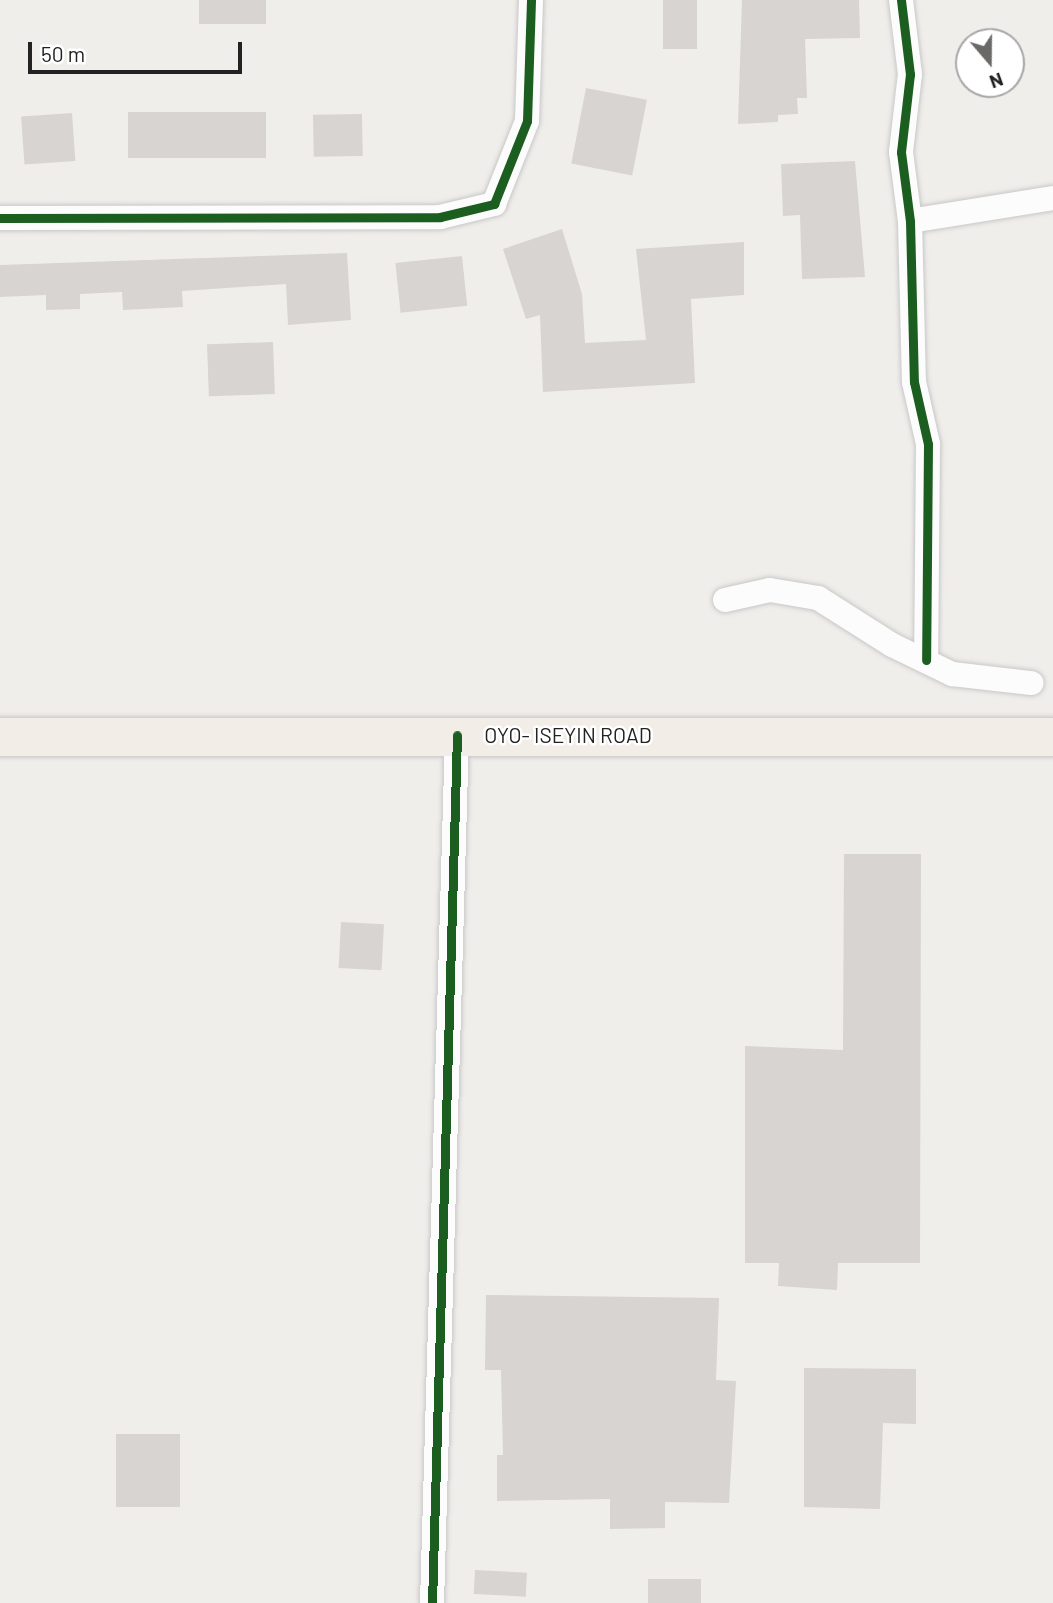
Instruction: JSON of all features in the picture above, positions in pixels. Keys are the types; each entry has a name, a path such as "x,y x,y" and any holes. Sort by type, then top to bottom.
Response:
{"main road":[{"name":"OYO- ISEYIN ROAD","path":"0,737 457,734 1053,737"}],"street":[{"path":"0,218 440,217 494,204 527,121 531,0"},
{"path":"901,0 910,74 901,152 909,221 914,382 928,444 926,660"},
{"path":"909,221 1053,198"},
{"path":"725,600 770,590 818,598 952,674 1031,682"},
{"path":"432,1603 457,734"}],"building":[{"path":"199,0 266,0 266,24 199,24"},
{"path":"663,0 697,0 697,49 663,49"},
{"path":"742,0 859,0 860,38 805,39 807,98 797,98 798,114 778,115 778,122 738,124"},
{"path":"586,88 647,100 632,175 571,164"},
{"path":"128,112 266,112 266,158 128,158"},
{"path":"72,113 75,161 24,164 21,117"},
{"path":"362,114 363,156 314,157 313,115"},
{"path":"855,161 865,277 802,279 800,215 783,216 781,164"},
{"path":"562,229 582,294 585,343 646,340 636,249 744,242 744,295 691,299 695,383 543,392 540,315 526,319 503,249"},
{"path":"347,253 351,320 288,325 286,284 182,291 183,307 123,310 122,292 80,294 80,309 46,310 46,295 0,297 0,265"},
{"path":"462,256 467,306 401,313 395,263"},
{"path":"273,342 275,394 209,396 207,344"},
{"path":"844,854 921,854 920,1263 838,1263 837,1290 778,1286 779,1263 745,1263 745,1046 843,1050"},
{"path":"341,922 384,924 382,970 339,968"},
{"path":"486,1295 719,1298 716,1380 736,1381 729,1503 665,1502 665,1528 610,1529 610,1499 497,1501 497,1455 503,1455 501,1370 485,1370"},
{"path":"804,1368 916,1369 916,1424 883,1423 880,1509 804,1507"},
{"path":"116,1434 180,1434 180,1507 116,1507"},
{"path":"475,1570 527,1573 526,1597 474,1594"},
{"path":"648,1579 701,1579 701,1603 648,1603"}],"cycle path":[{"path":"0,218 440,217 494,204 527,121 531,0"},
{"path":"901,0 910,74 901,152 910,221 914,382 928,444 926,660"},
{"path":"432,1603 457,735"}]}
